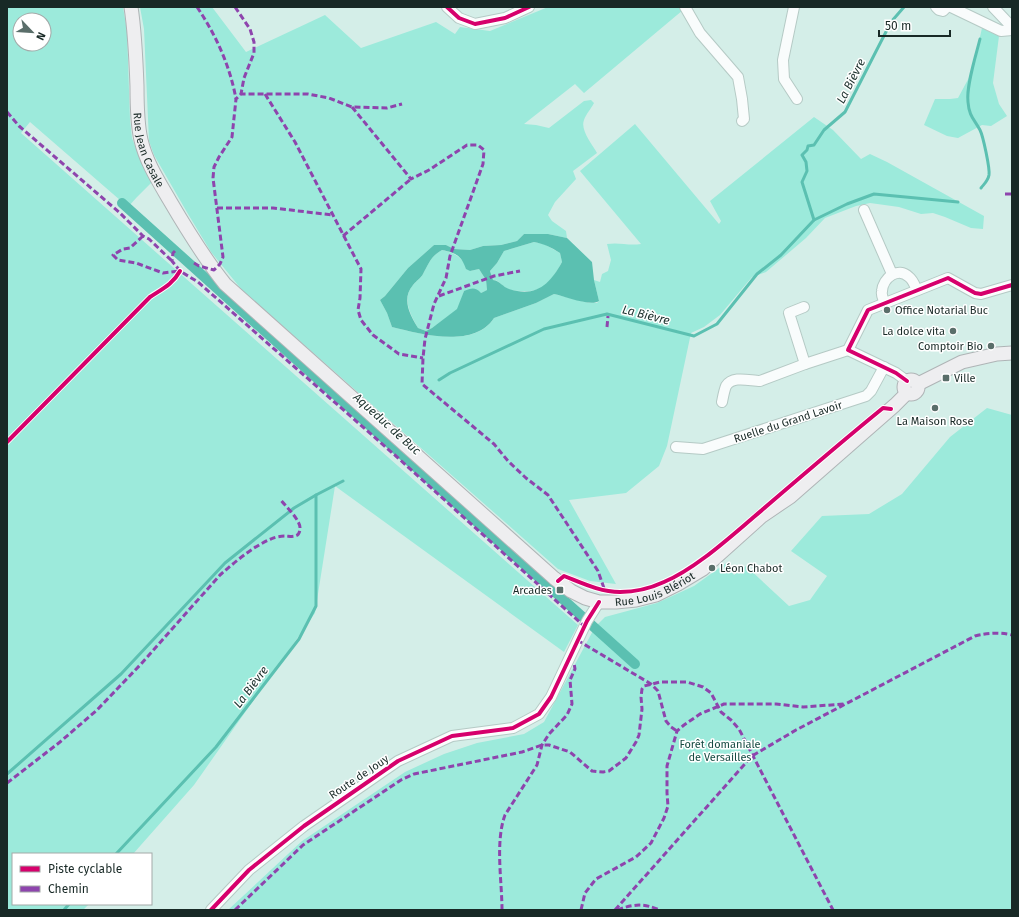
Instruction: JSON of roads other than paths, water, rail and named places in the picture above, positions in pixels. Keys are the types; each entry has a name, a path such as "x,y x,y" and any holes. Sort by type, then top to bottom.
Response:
{"main road":[{"name":"Rue Jean Casale","path":"131,7 135,32 138,119 141,141 161,186 196,244 225,284 548,573 571,591 585,598 599,602"},
{"name":"Rue Louis Blériot","path":"599,602 636,600 656,595 703,569 762,516 790,497 895,405 910,386 962,362 991,355 1012,353"}],"street":[{"path":"447,7 459,18 475,24 505,18 529,7"},
{"path":"685,7 700,33 738,77 744,119 742,121"},
{"path":"794,7 783,60 784,79 797,99"},
{"path":"936,7 943,11 947,7"},
{"path":"951,7 1001,30 1012,30"},
{"path":"996,9 1012,27"},
{"path":"864,210 892,274"},
{"path":"885,303 882,292 887,279 892,274 905,274 910,278 917,290"},
{"path":"848,350 868,310 917,290 948,278 975,293 981,294 1012,285"},
{"path":"804,307 789,313 804,364"},
{"path":"722,402 727,386 733,381 741,379 754,381 760,380 848,350 896,373 910,386"},
{"name":"Ruelle du Grand Lavoir","path":"676,447 703,449 866,396 884,367"},
{"name":"Route de Jouy","path":"211,910 249,870 304,826 398,761 452,736 513,728 539,714 551,697 587,621 599,602"}],"waterway":[{"name":"La Bièvre","path":"439,380 450,373 544,329 607,314 694,336 717,324 757,274 781,255 814,220 802,182 807,171 806,162 802,155 807,150 808,146 814,145 824,130 845,112 891,22 904,7"},
{"name":"La Bièvre","path":"980,39 968,88 968,102 969,111 981,133 989,171 987,181 981,188"},
{"name":"La Bièvre","path":"814,220 847,204 874,194 958,202"},
{"name":"Aqueduc de Buc","path":"122,203 635,664"},
{"name":"La Bièvre","path":"7,774 121,674 225,563 294,508 343,481"},
{"name":"La Bièvre","path":"117,853 216,747 299,639 316,606 316,495"},
{"name":"La Bièvre","path":"64,910 68,905"}],"place":[{"name":"Office Notarial Buc","path":"887,310"},
{"name":"La dolce vita","path":"953,331"},
{"name":"Comptoir Bio","path":"991,346"},
{"name":"Ville","path":"946,378"},
{"name":"La Maison Rose","path":"935,408"},
{"name":"Léon Chabot","path":"712,568"},
{"name":"Arcades","path":"560,590"}],"park label":[{"name":"Forêt domaniale de Versailles","path":"720,750"}]}
